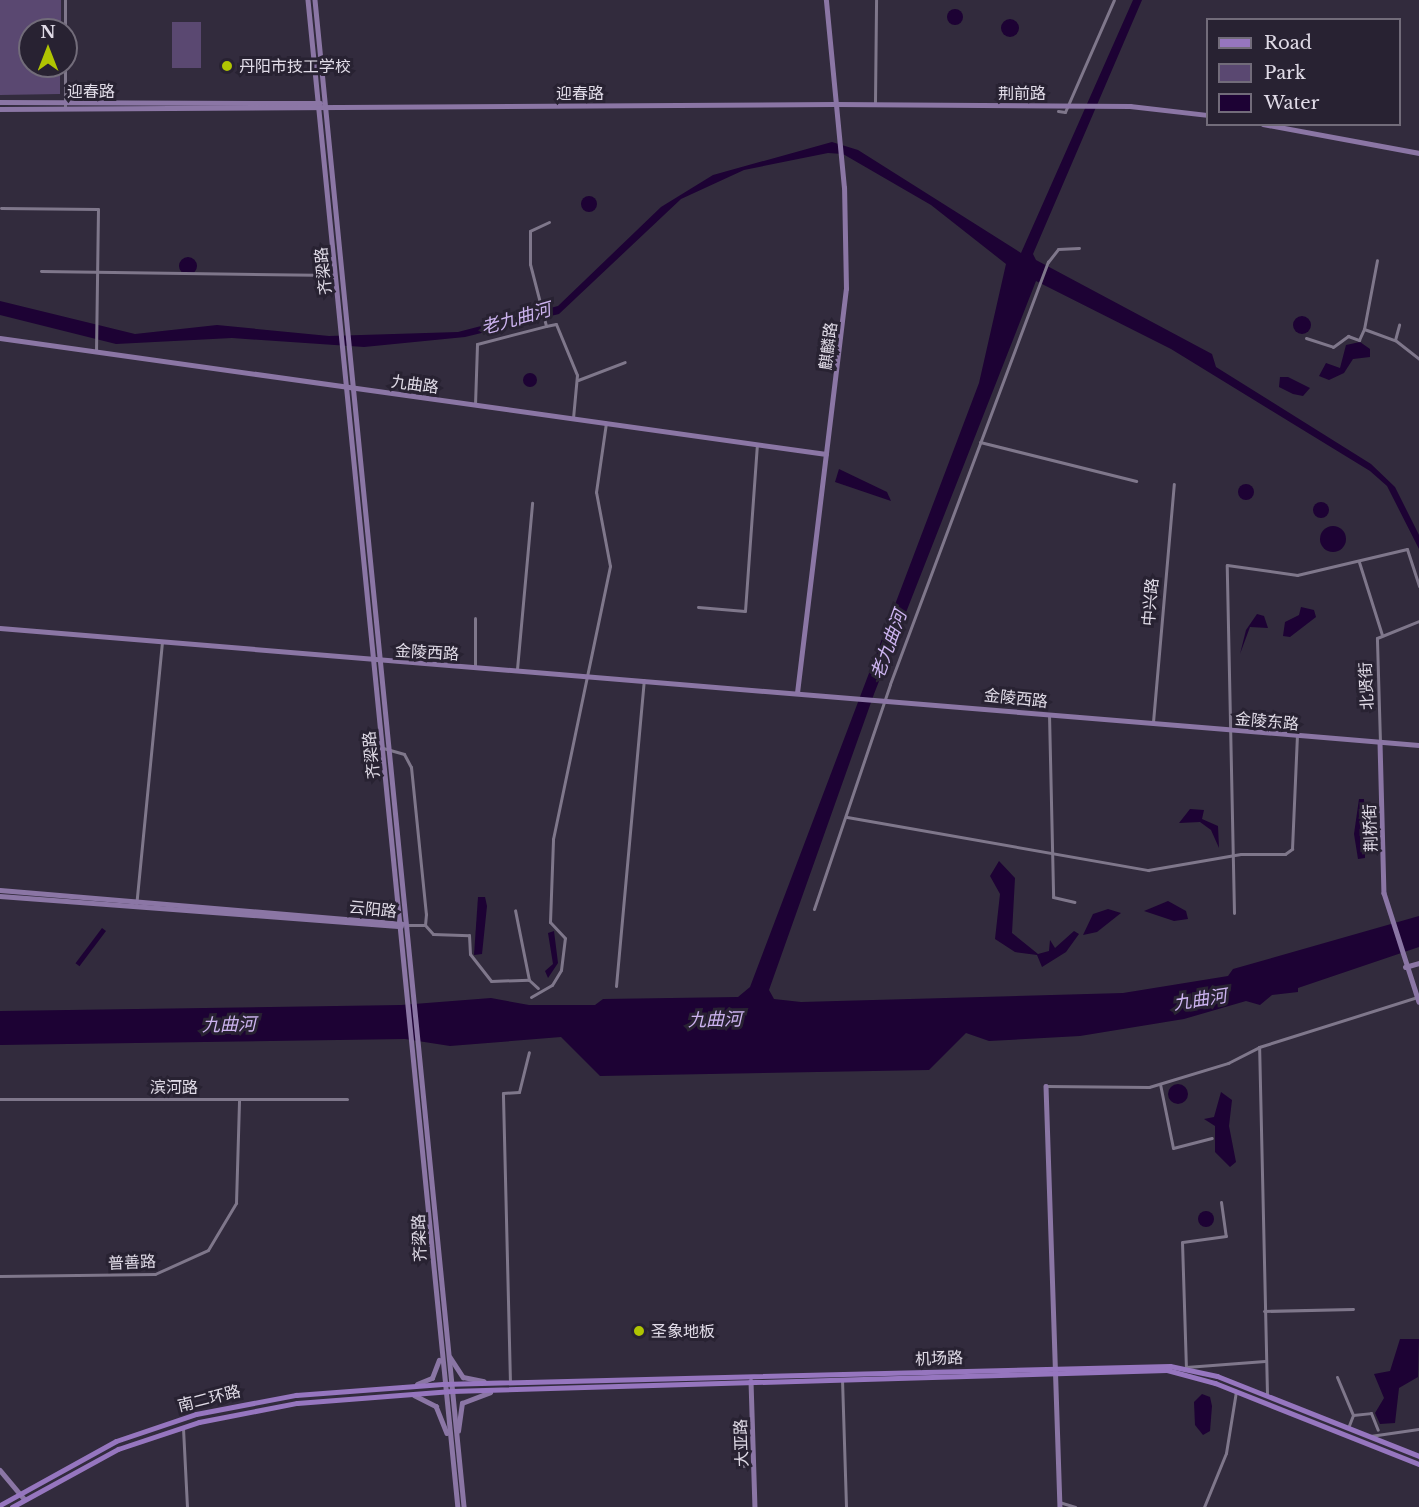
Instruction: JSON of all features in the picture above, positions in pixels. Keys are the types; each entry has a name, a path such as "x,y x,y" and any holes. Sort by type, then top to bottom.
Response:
{"main road":[{"name":"齐梁路","path":"308,0 414,1056 443,1384 458,1507"},
{"name":"齐梁路","path":"315,0 389,748 422,1055 464,1507"},
{"name":"麒麟路","path":"797,693 846,289 840,159 826,0"},
{"name":"迎春路","path":"0,102 65,106"},
{"name":"迎春路","path":"0,109 65,106 317,104 835,104"},
{"name":"荆前路","path":"835,104 1130,106 1206,114"},
{"path":"1274,126 1419,153"},
{"path":"331,231 338,231"},
{"name":"九曲路","path":"0,338 826,454"},
{"name":"金陵西路","path":"0,628 381,662 517,669 1153,722"},
{"name":"金陵东路","path":"1153,722 1419,745"},
{"name":"荆桥街","path":"1380,742 1388,913 1404,964"},
{"name":"云阳路","path":"0,890 137,904"},
{"name":"云阳路","path":"0,896 408,925"},
{"path":"1418,1000 1404,964 1419,963"},
{"path":"1046,1086 1060,1505"},
{"path":"408,1390 432,1378 440,1351"},
{"path":"448,1352 463,1377 507,1385"},
{"name":"机场路","path":"444,1391 452,1388 507,1385 1186,1367 1267,1396 1419,1456"},
{"name":"机场路","path":"1056,1371 1167,1370 1236,1391 1419,1464"},
{"name":"大亚路","path":"751,1380 755,1507"},
{"name":"机场路","path":"443,1384 452,1388"},
{"name":"南二环路","path":"12,1507 118,1449 182,1427 264,1407 443,1384"},
{"path":"457,1440 462,1403 474,1394 507,1385"},
{"path":"408,1390 436,1406 450,1439"},
{"name":"南二环路","path":"0,1503 17,1492 142,1431 262,1400 408,1390 444,1391"},
{"path":"262,1400 264,1407"},
{"path":"0,1470 24,1499 19,1507"}],"street":[{"path":"65,0 65,18"},
{"path":"875,102 876,0"},
{"path":"1058,111 1068,105 1114,0"},
{"path":"65,78 65,106"},
{"path":"1,208 98,209 96,352"},
{"path":"545,325 530,264 530,231 549,222"},
{"path":"814,909 886,700 1046,268 1058,249 1079,248"},
{"path":"1306,338 1333,347 1348,336 1359,340 1364,328 1377,260"},
{"path":"41,271 335,275"},
{"path":"476,405 477,344 556,324 578,380 573,418"},
{"path":"1395,340 1399,326"},
{"path":"1364,328 1395,340 1419,359"},
{"path":"578,380 625,362"},
{"path":"531,997 538,988 552,985 561,970 565,938 550,922 553,839 610,566 596,492 606,423"},
{"path":"980,442 1136,481"},
{"path":"698,607 745,611 757,444"},
{"name":"中兴路","path":"1153,722 1174,484"},
{"path":"517,669 532,502"},
{"path":"1234,914 1227,565 1297,575 1407,549 1419,586"},
{"path":"1359,562 1382,635 1419,621"},
{"path":"475,618 475,666"},
{"name":"北贤街","path":"1380,742 1376,643 1382,635"},
{"path":"137,904 162,642"},
{"path":"616,986 644,680"},
{"path":"1049,713 1053,897 1074,903"},
{"path":"847,817 1052,855 1148,870 1292,849 1297,735"},
{"path":"383,748 404,753 411,767 425,925 433,934 470,935 470,954 491,981 529,980"},
{"path":"514,910 529,980 538,988"},
{"path":"408,925 425,925"},
{"path":"1046,1086 1160,1084 1259,1047 1418,1000"},
{"path":"1259,1047 1267,1396"},
{"path":"507,1385 503,1093 519,1092 529,1052"},
{"path":"1160,1084 1173,1148 1212,1138"},
{"name":"滨河路","path":"0,1099 347,1099"},
{"name":"普善路","path":"0,1276 155,1274 208,1250 236,1203 239,1099"},
{"path":"1221,1202 1226,1236 1182,1242 1186,1367 1265,1361"},
{"path":"1264,1311 1353,1309"},
{"path":"842,1377 846,1507"},
{"path":"1337,1377 1353,1415 1348,1428"},
{"path":"1204,1507 1226,1453 1236,1391"},
{"path":"1353,1415 1371,1413 1378,1430"},
{"path":"182,1427 187,1507"},
{"path":"1369,1437 1378,1430 1419,1429"},
{"path":"742,1466 754,1465"},
{"path":"1060,1505 1075,1507"}],"green space":[{"path":"0,0 61,0 61,18 18,18 18,78 60,78 60,94 0,95"},
{"path":"172,22 201,22 201,68 172,68"}],"water":[{"path":"1133,0 1142,0 1033,254 1036,260 1212,354 1216,367 1371,464 1395,487 1419,535 1419,549 1387,486 1370,471 1171,349 1036,281 874,694 769,990 774,999 801,1002 1123,993 1228,976 1233,969 1419,916 1419,947 1298,988 1298,992 1272,995 1260,1005 1246,1001 1184,1019 1080,1036 989,1041 966,1033 929,1070 600,1076 561,1037 450,1046 405,1039 0,1045 0,1011 401,1005 491,998 529,1005 595,1005 603,999 738,997 750,987 979,383 1006,264 931,205 843,154 828,153 744,170 681,199 559,314 465,337 364,347 232,338 116,344 0,315 0,301 135,334 217,325 329,336 458,332 558,306 661,207 713,175 832,142 858,150 1021,253"},
{"path":"955,9 961,11 963,17 961,23 955,25 949,23 947,17 949,11"},
{"path":"1010,19 1016,22 1019,28 1016,34 1010,37 1004,34 1001,28 1004,22"},
{"path":"586,196 592,196 597,204 595,210 586,212 581,207 581,201"},
{"path":"188,257 194,260 197,266 194,272 188,275 182,272 179,266 182,260"},
{"path":"1302,316 1308,319 1311,325 1308,331 1302,334 1296,331 1293,325 1296,319"},
{"path":"1360,342 1370,349 1370,357 1353,359 1344,373 1329,380 1319,376 1326,363 1340,368 1346,345"},
{"path":"530,373 535,375 537,380 535,385 530,387 525,385 523,380 525,375"},
{"path":"1280,377 1288,377 1310,388 1303,396 1293,394 1279,387"},
{"path":"839,469 887,492 891,501 835,482"},
{"path":"1243,484 1249,484 1254,492 1252,498 1243,500 1238,495 1238,489"},
{"path":"1318,502 1324,502 1329,510 1327,516 1318,518 1313,513 1313,507"},
{"path":"1333,526 1342,530 1346,539 1342,548 1333,552 1324,548 1320,539 1324,530"},
{"path":"1301,607 1314,610 1316,617 1290,637 1283,636 1285,622 1299,615"},
{"path":"1257,614 1264,616 1268,628 1250,627 1240,654 1246,630"},
{"path":"1359,799 1364,799 1365,858 1358,859 1354,834"},
{"path":"1190,809 1204,810 1202,819 1218,826 1219,848 1211,830 1200,822 1179,823"},
{"path":"999,861 1015,878 1012,933 1038,954 1049,951 1050,940 1055,948 1074,931 1079,934 1066,952 1042,967 1037,955 1015,952 995,939 1000,894 990,876"},
{"path":"478,897 485,897 487,906 482,954 474,955"},
{"path":"1168,901 1186,911 1188,919 1174,921 1144,911"},
{"path":"1108,909 1121,913 1097,932 1083,935 1093,914"},
{"path":"102,928 106,931 80,966 76,963"},
{"path":"554,931 558,963 548,978 545,971 553,964 548,933"},
{"path":"1178,1084 1185,1087 1188,1094 1185,1101 1178,1104 1171,1101 1168,1094 1171,1087"},
{"path":"1221,1092 1232,1100 1229,1126 1236,1162 1230,1167 1215,1152 1215,1126 1204,1119 1214,1117"},
{"path":"1203,1211 1209,1211 1214,1219 1212,1225 1203,1227 1198,1222 1198,1216"},
{"path":"1400,1339 1419,1339 1418,1377 1399,1388 1395,1423 1380,1424 1375,1413 1384,1398 1374,1374 1390,1371"},
{"path":"1202,1394 1210,1397 1212,1406 1210,1431 1203,1435 1195,1425 1194,1402"}],"place":[{"name":"丹阳市技工学校","path":"227,66"},
{"name":"圣象地板","path":"639,1331"}],"water label":[{"name":"老九曲河","path":"516,319"},
{"name":"老九曲河","path":"889,645"},
{"name":"九曲河","path":"1200,1000"},
{"name":"九曲河","path":"715,1020"},
{"name":"九曲河","path":"229,1025"}]}
